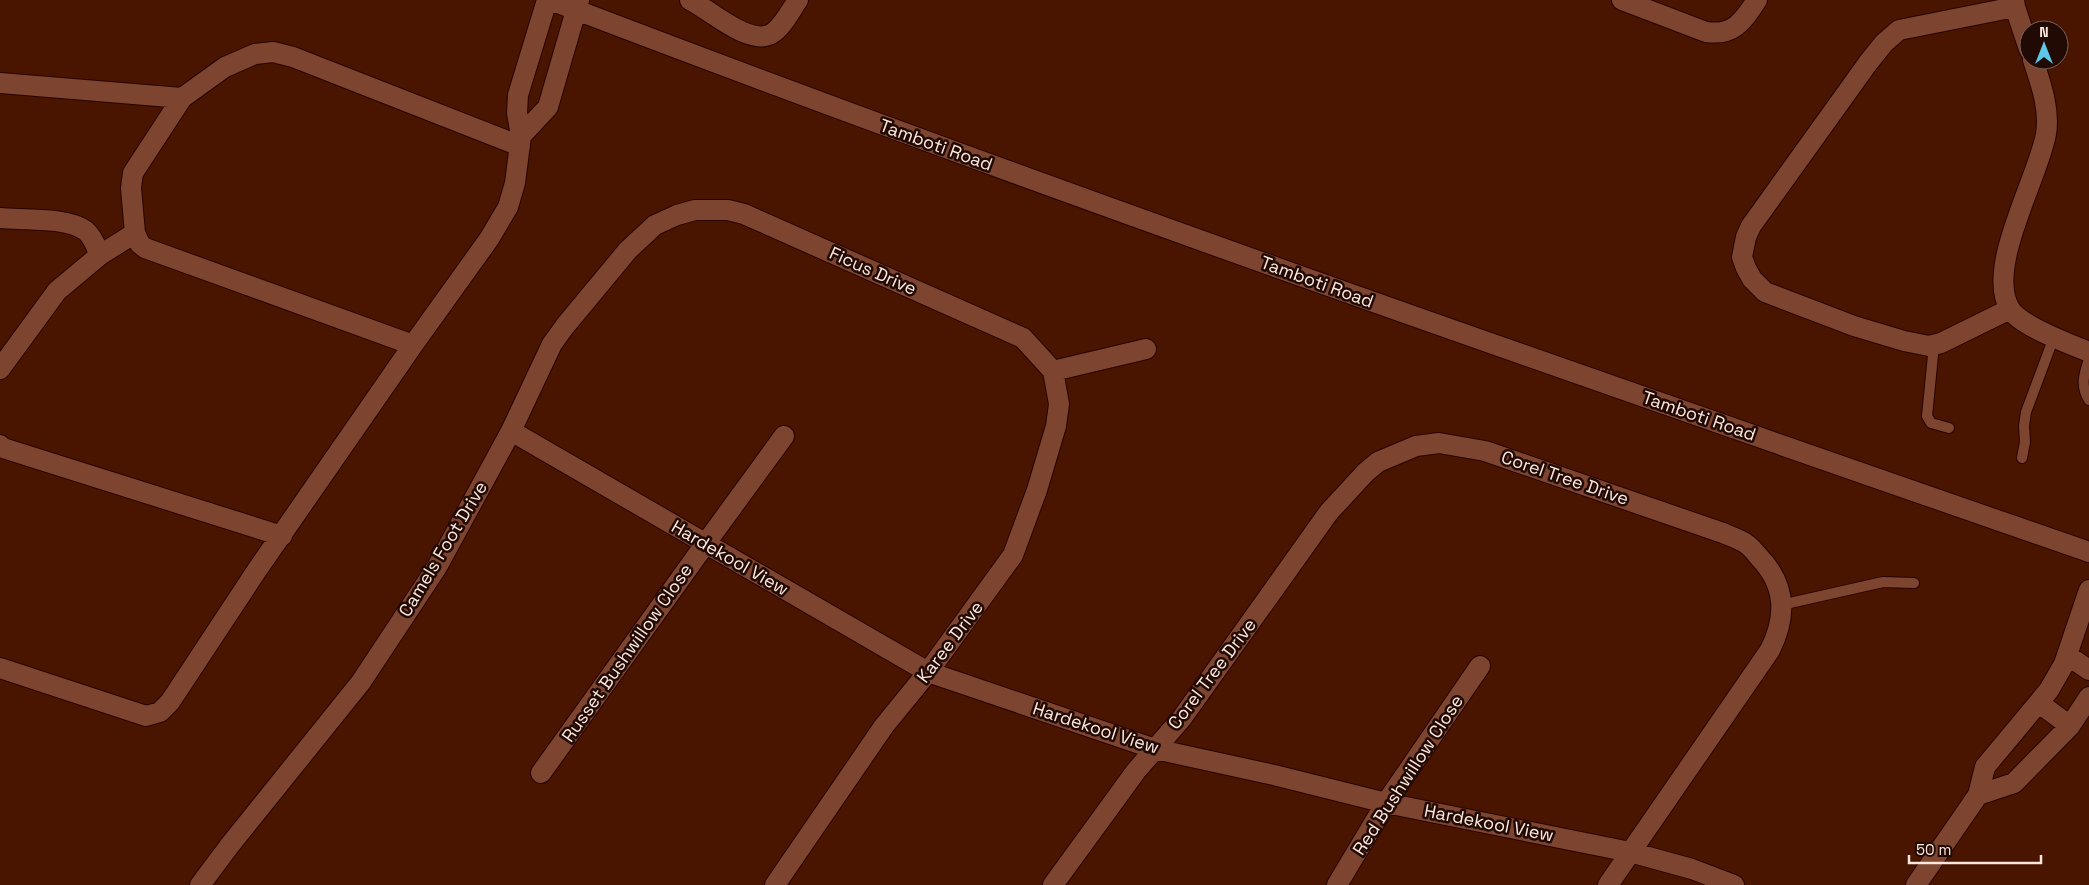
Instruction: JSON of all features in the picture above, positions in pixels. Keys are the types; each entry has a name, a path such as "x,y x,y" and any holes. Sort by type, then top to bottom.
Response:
{"street":[{"name":"Tamboti Road","path":"548,0 577,5 927,142 1304,278 2089,552"},
{"path":"0,668 134,713 146,716 160,712 178,690 413,345 488,239 508,207 515,183 521,141 517,113 518,94 548,0"},
{"path":"690,0 742,32 764,36 777,29 798,0"},
{"path":"1622,0 1706,32 1719,34 1732,29 1744,19 1757,0"},
{"path":"2010,309 1934,346 1916,345 1854,326 1764,292 1752,280 1742,257 1743,248 1751,226 1868,63 1899,30 2014,3 2020,20"},
{"path":"521,141 548,107 577,5"},
{"path":"413,345 154,253 140,244 135,233 133,173 182,98 224,67 263,52 273,52 293,57 521,141"},
{"path":"2036,70 2045,98 2046,132 2038,165 2007,250 2004,273 2005,294 2010,309 2022,320 2054,337 2089,352"},
{"path":"0,83 182,98"},
{"name":"Ficus Drive","path":"677,215 695,210 712,209 744,214 1023,338 1053,371"},
{"name":"Camels Foot Drive","path":"200,885 361,682 437,567 511,431 552,344 628,250 655,226 677,215"},
{"path":"0,218 76,225 87,232 100,255"},
{"path":"0,369 57,291 100,255 135,233"},
{"path":"1053,371 1146,349"},
{"name":"Karee Drive","path":"775,885 884,726 928,672 1004,569 1019,542 1056,426 1059,404 1053,371"},
{"name":"Hardekool View","path":"511,431 928,672 1155,749 1274,774 1386,803 1630,852 1692,869 1734,885"},
{"name":"Russet Bushwillow Close","path":"541,773 784,436"},
{"name":"Corel Tree Drive","path":"1053,885 1136,771 1202,691 1329,512 1366,472 1378,462 1416,446 1439,443 1485,451 1723,533 1746,543 1769,568 1779,587 1782,619 1778,634 1770,650 1608,885"},
{"path":"0,446 282,536"},
{"path":"1916,885 1978,795 1985,768 2049,690 2067,655 2089,590"},
{"path":"2067,655 2089,670"},
{"name":"Red Bushwillow Close","path":"1337,885 1386,803 1480,666"},
{"path":"1978,795 2014,783 2070,726 2089,697"},
{"path":"2038,703 2070,726"}],"lane":[{"path":"2022,458 2025,442 2024,419 2054,337"},
{"path":"1934,346 1927,416 1931,423 1949,428"},
{"path":"2089,359 2084,374 2083,388 2089,400"},
{"path":"1781,605 1882,582 1914,583"}]}
